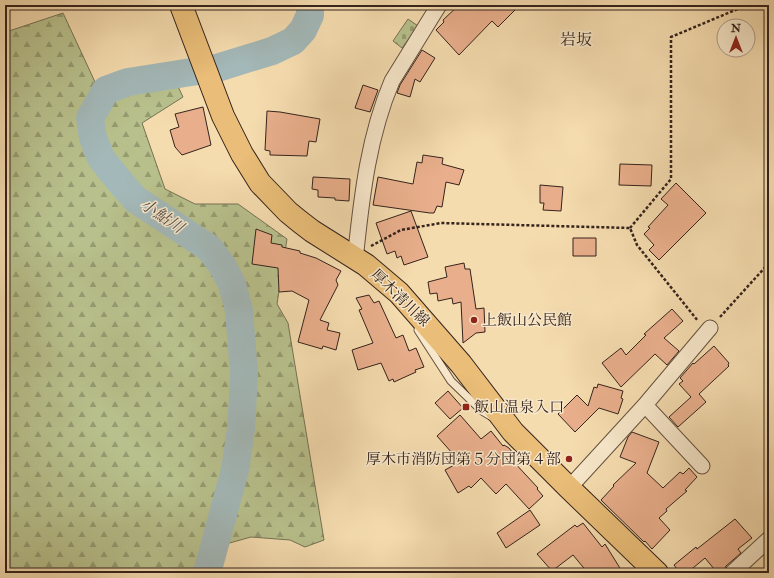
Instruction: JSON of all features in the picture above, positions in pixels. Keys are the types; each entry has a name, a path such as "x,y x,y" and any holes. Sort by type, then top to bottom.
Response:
{"main road":[{"name":"厚木清川線","path":"181,5 216,99 242,154 260,183 288,212 299,221 354,254 399,293 461,364 513,432 657,573"}],"street":[{"path":"354,254 371,148 387,93 392,81 439,5"},
{"path":"569,488 645,405 708,330"},
{"path":"645,405 702,466"},
{"path":"732,573 769,539"}],"lane":[{"path":"399,293 415,323 451,382 482,411 513,432"}],"path":[{"path":"630,228 671,179 671,37 740,8 742,5"},
{"path":"354,254 373,246 401,230 441,223 630,228"},
{"path":"630,228 637,246 708,330 769,263"},
{"path":"259,573 271,573"}],"green space":[{"path":"63,13 102,97 173,76 183,97 142,123 165,189 195,204 238,204 287,239 277,304 288,323 324,540 305,547 290,540 251,537 226,544 218,573 5,573 5,27 9,31"},
{"path":"408,19 418,26 402,48 393,41"}],"building":[{"path":"459,5 520,5 498,27 492,21 459,55 436,30 444,22 443,20"},
{"path":"422,50 435,58 420,82 415,79 410,97 397,93 400,85"},
{"path":"363,85 378,90 370,112 355,108"},
{"path":"203,107 211,145 182,155 175,147 170,130 179,127 175,114"},
{"path":"267,111 320,119 316,142 309,141 307,156 270,155 270,151 265,150"},
{"path":"423,155 443,158 442,164 464,170 459,185 446,182 442,207 437,206 434,213 430,213 373,205 378,177 413,184 417,162 422,163"},
{"path":"620,164 652,165 651,186 619,185"},
{"path":"313,177 350,179 349,201 318,197 318,190 312,189"},
{"path":"676,183 706,213 659,260 649,250 654,245 644,234 650,228 648,227 668,205 661,199"},
{"path":"540,185 563,187 561,211 543,210 544,203 540,203"},
{"path":"411,211 428,257 404,265 401,256 397,258 395,251 387,254 376,223"},
{"path":"256,229 272,235 271,243 300,251 300,253 316,258 341,271 336,280 338,285 320,320 329,323 327,330 340,333 336,350 323,346 322,349 298,342 309,300 292,291 279,292 278,268 252,264"},
{"path":"573,238 596,238 596,256 573,256"},
{"path":"464,263 465,269 470,269 476,309 484,308 485,332 476,333 463,343 461,302 453,304 452,298 438,301 437,293 430,294 428,282 447,277 445,267"},
{"path":"369,295 374,303 379,301 396,338 403,335 409,351 416,348 424,367 415,370 416,372 394,382 393,379 389,381 381,363 358,370 352,350 373,343 359,310 362,309 356,298"},
{"path":"672,309 683,321 664,338 679,351 667,365 655,354 621,387 602,363 621,348 626,355 646,335 644,334"},
{"path":"714,346 729,363 729,366 699,394 706,402 678,427 669,417 691,397 679,384 683,381 680,378 693,363 694,364"},
{"path":"598,384 623,391 621,398 623,399 618,414 599,408 575,432 558,414 577,395 588,406 594,387 597,388"},
{"path":"448,391 463,408 450,419 435,403"},
{"path":"460,415 481,439 491,431 503,446 504,445 509,448 516,457 512,460 538,488 537,489 543,496 529,509 506,484 496,494 481,478 471,488 469,486 458,493 445,470 460,462 437,436"},
{"path":"632,432 659,442 647,473 663,488 680,472 683,474 689,468 697,477 685,490 687,491 666,509 667,511 659,518 670,530 652,549 601,500 614,486 613,485 636,463 620,457 628,437"},
{"path":"530,510 540,525 506,548 497,533"},
{"path":"735,519 752,538 738,549 741,553 726,566 723,573 718,568 715,570 705,558 687,573 680,573 674,565"},
{"path":"583,523 602,547 605,544 623,573 588,573 573,555 552,571 537,554 575,525 577,527"}],"waterway":[{"name":"小鮎川","path":"207,573 235,470 241,429 244,375 239,310 232,284 222,265 209,248 135,199 111,171 101,158 93,138 90,118 106,90 128,82 217,68 272,51 293,41 303,30 310,15 310,5"}],"place":[{"name":"上飯山公民館","path":"474,320"},
{"name":"飯山温泉入口","path":"466,407"},
{"name":"厚木市消防団第５分団第４部","path":"569,459"}],"district":[{"name":"岩坂","path":"576,40"}]}
